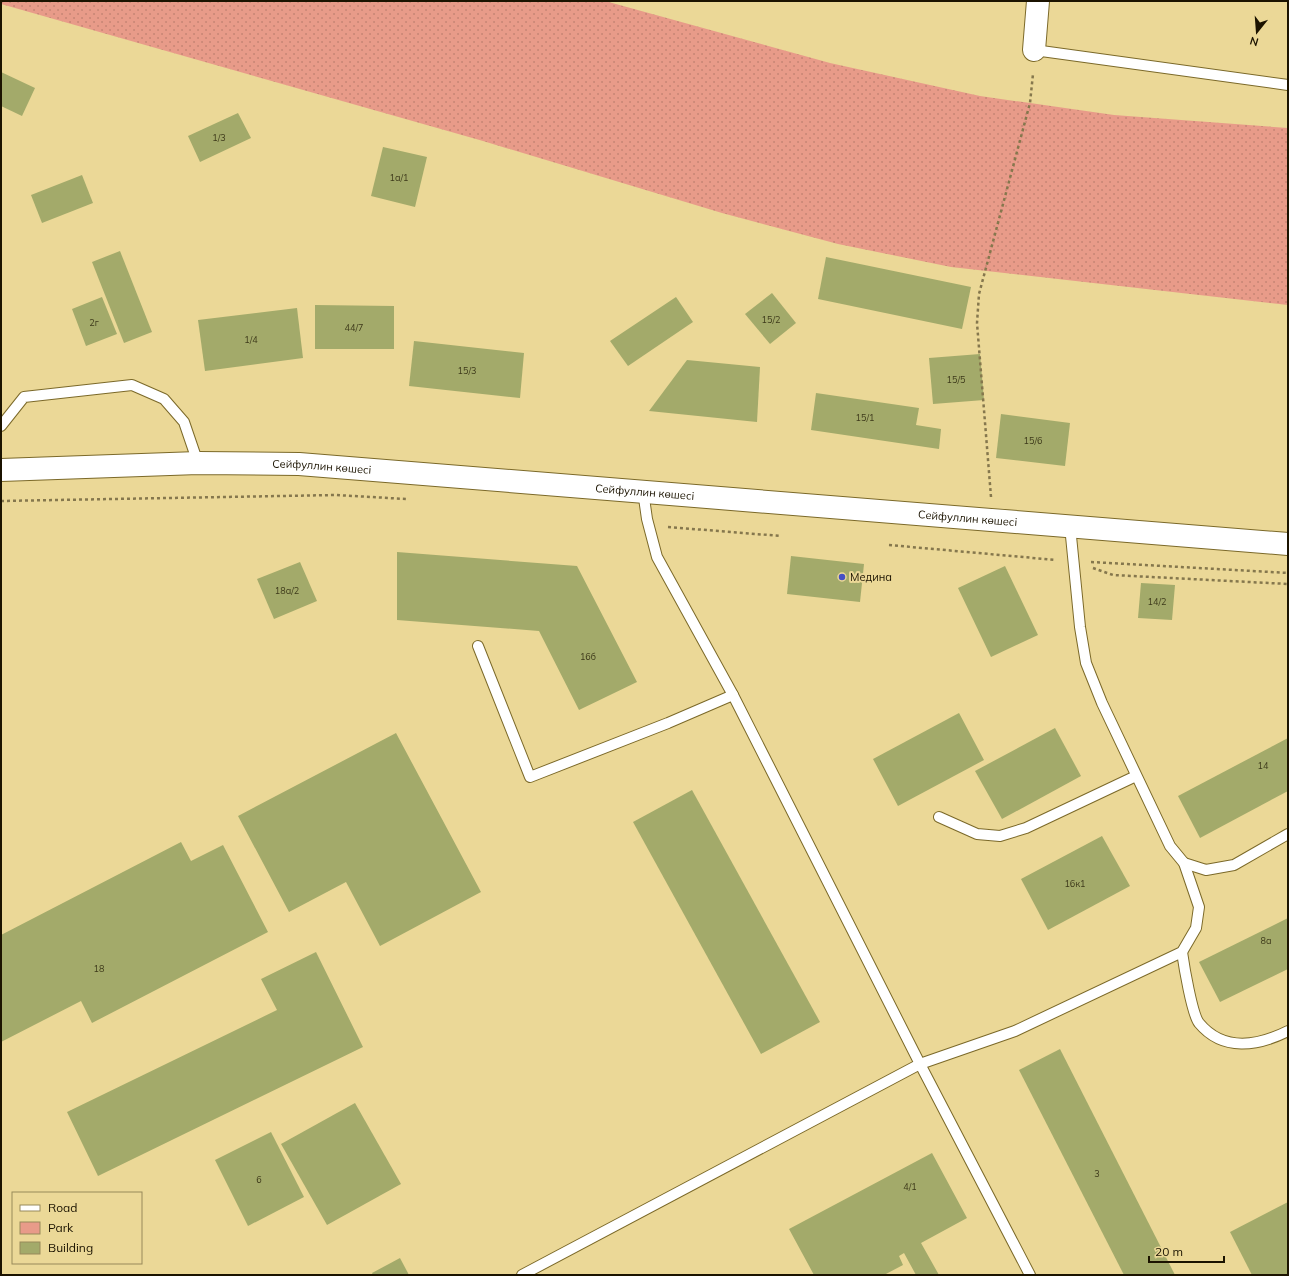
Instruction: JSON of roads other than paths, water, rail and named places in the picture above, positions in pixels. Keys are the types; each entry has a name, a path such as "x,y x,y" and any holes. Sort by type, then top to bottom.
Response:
{"main road":[{"path":"1034,50 1038,1"},
{"name":"Сейфуллин көшесі","path":"1,470 198,463 299,464 1288,544"}],"lane":[{"path":"1034,50 1288,85"},
{"path":"1,426 24,397 132,385 164,399 184,422 198,463"},
{"path":"644,491 649,526 658,557 733,694 920,1064 1030,1275"},
{"path":"522,1275 920,1064 1015,1031 1182,952 1196,928 1199,907 1184,863 1170,846 1102,703 1086,663 1080,627 1070,526"},
{"path":"478,646 530,778 668,723 733,694"},
{"path":"939,817 977,834 1000,836 1026,828 1136,776"},
{"path":"1184,863 1206,870 1234,865 1288,834"},
{"path":"1182,952 1188,988 1198,1022 1218,1039 1244,1045 1274,1038 1288,1031"}],"place":[{"name":"Медина","path":"842,577"}]}
